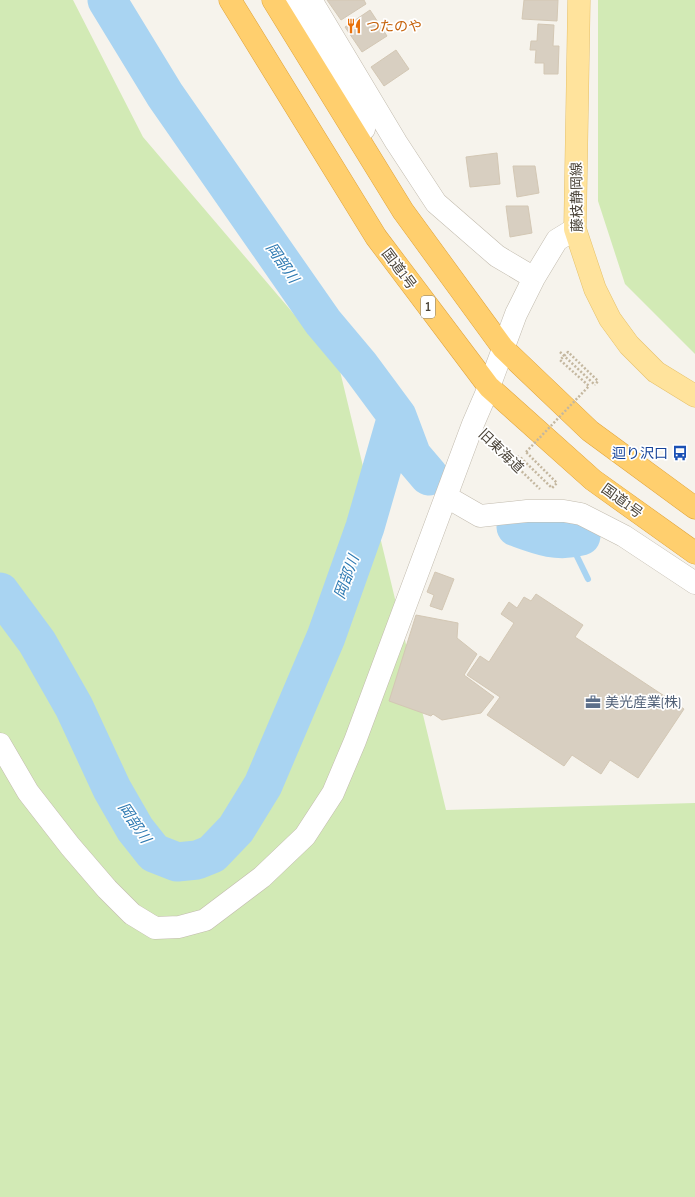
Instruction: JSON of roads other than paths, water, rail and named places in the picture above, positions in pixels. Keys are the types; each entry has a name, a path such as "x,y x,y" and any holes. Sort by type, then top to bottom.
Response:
{"highway":[{"name":"国道1号","path":"230,0 376,237 489,387 593,480 695,553"},
{"path":"273,0 403,211 503,348 590,431 695,508"}],"main road":[{"name":"藤枝静岡線","path":"579,0 575,229 595,289 614,324 629,345 656,372 695,396"}],"street":[{"path":"292,0 382,161 403,211"},
{"path":"311,0 396,142 436,203 497,256 534,278"},
{"name":"旧東海道","path":"447,497 473,424 489,387 516,314 534,278 557,240 575,229"},
{"path":"0,744 28,792 75,852 107,889 132,914 156,928 179,927 206,920 262,877 305,836 333,793 355,741 447,497 480,516 527,511 564,511 581,514 624,536 695,583"}],"waterway":[{"name":"岡部川","path":"107,0 165,95 323,322 360,366 397,416 412,456 429,476"},
{"name":"岡部川","path":"0,592 37,642 74,707 112,789 135,829 154,853 177,862 197,860 212,854 236,829 263,785 326,637 365,527 397,416"},
{"path":"516,527 548,537 564,539 581,536"},
{"path":"569,540 588,579"}],"place":[{"name":"つたのや","path":"354,26"},
{"name":"迴り沢口","path":"680,453"},
{"name":"美光産業(株)","path":"593,702"}]}
